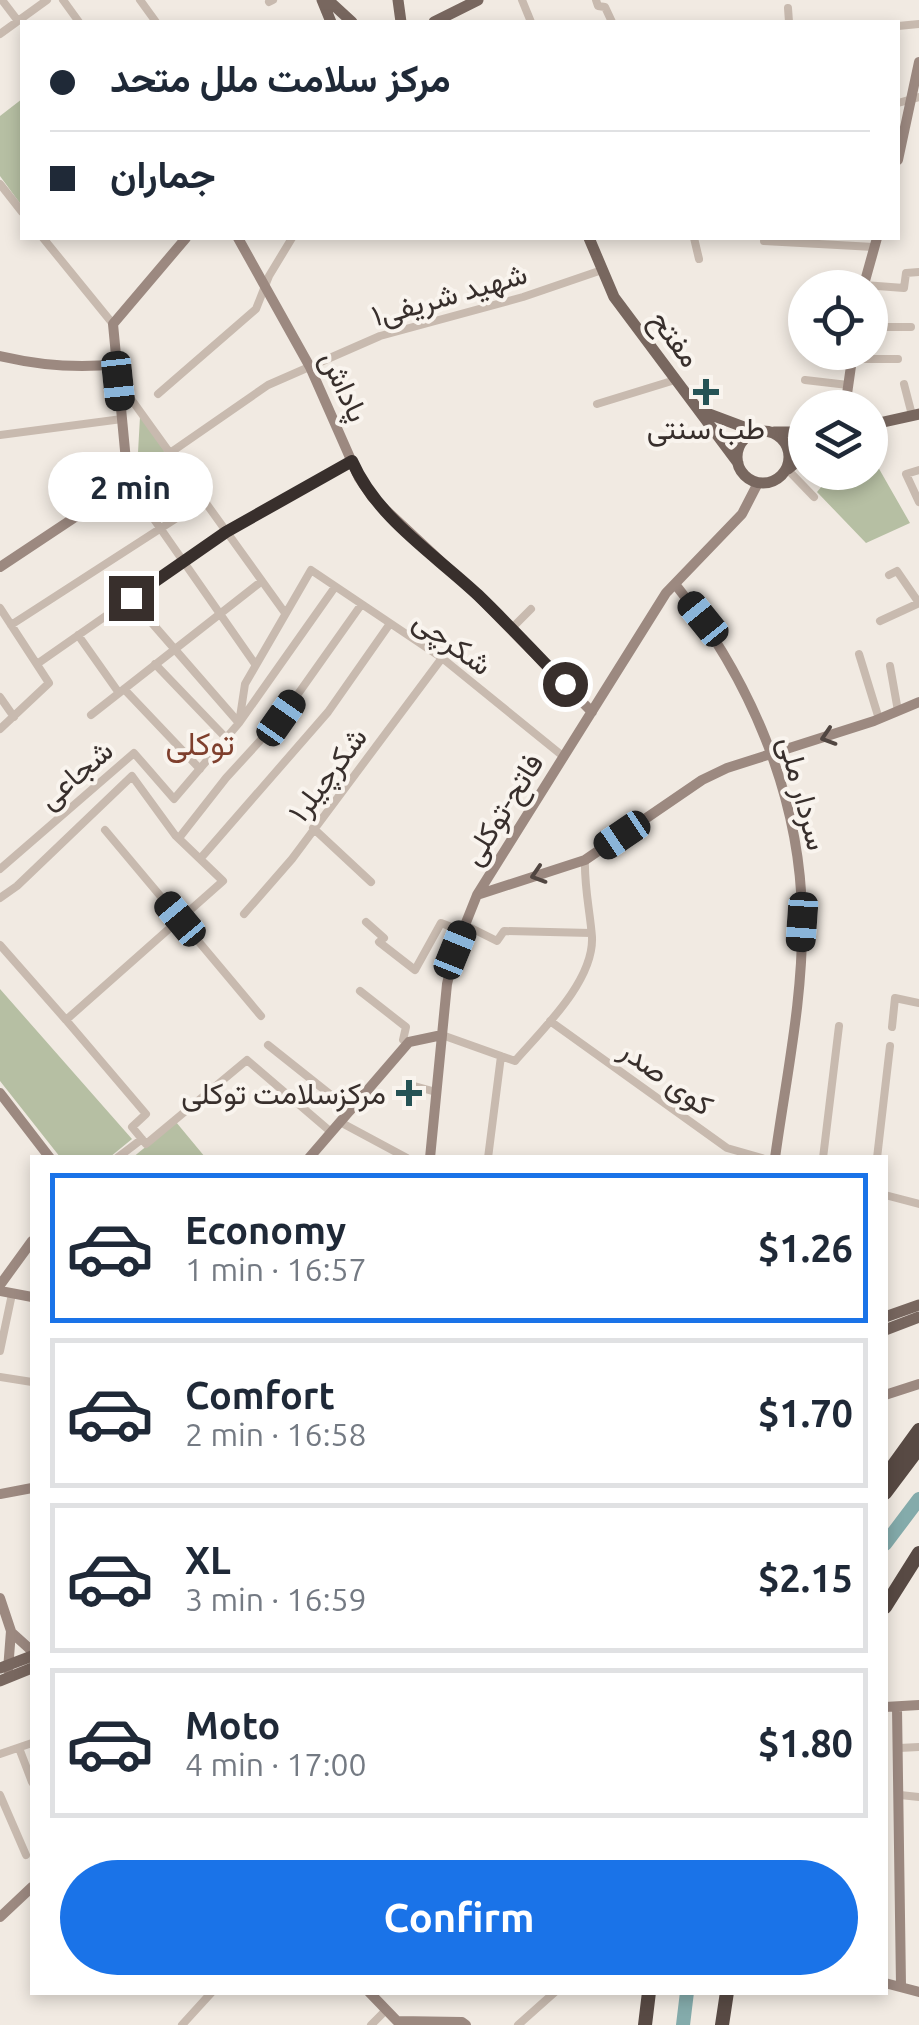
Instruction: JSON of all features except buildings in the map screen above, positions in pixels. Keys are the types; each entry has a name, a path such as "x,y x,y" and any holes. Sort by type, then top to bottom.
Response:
{"highway":[{"path":"888,1474 919,1430"},
{"path":"888,1489 919,1448"},
{"path":"888,1603 919,1553"},
{"path":"888,1604 919,1568"},
{"path":"645,2025 649,1995"},
{"path":"722,2025 726,1995"}],"main road":[{"path":"325,0 350,20"},
{"path":"444,20 478,0"},
{"name":"مفتح","path":"590,240 614,297 697,409 764,432"},
{"path":"697,409 746,476 758,483 775,481 788,470"},
{"path":"888,421 915,414"},
{"path":"738,463 744,440 764,432 788,432"},
{"path":"764,432 785,442 785,473"},
{"path":"888,1316 919,1305"},
{"path":"888,1329 919,1317"},
{"path":"4,1673 30,1654"},
{"path":"4,1673 30,1668"}],"street":[{"path":"2,0 18,21"},
{"path":"0,34 47,0"},
{"path":"62,0 77,20"},
{"path":"596,0 611,20"},
{"path":"788,8 789,20"},
{"path":"900,153 915,99 919,62"},
{"path":"0,184 20,209"},
{"path":"45,240 112,324 128,482 255,664"},
{"path":"112,324 184,240"},
{"name":"پاداش","path":"239,240 310,366 372,497 592,712"},
{"path":"158,394 256,309 264,285 291,240"},
{"path":"695,240 700,259"},
{"path":"764,241 875,242 867,270"},
{"name":"شهید شریفی۱","path":"128,482 268,385 310,366 380,336 528,296 602,270"},
{"path":"888,287 904,288 906,273 919,272"},
{"path":"888,327 910,327"},
{"path":"0,356 55,366 86,368 116,364"},
{"path":"888,359 898,360"},
{"path":"847,390 850,370"},
{"path":"597,404 675,380"},
{"path":"805,380 848,385"},
{"path":"118,381 285,613 245,684 239,722"},
{"path":"904,384 915,414"},
{"path":"0,436 122,419"},
{"path":"37,664 226,532 352,461"},
{"path":"919,470 906,474 919,502"},
{"path":"785,473 814,497"},
{"path":"0,568 128,482"},
{"name":"فاتح-توکلی","path":"430,1155 448,984 476,896 675,584 742,514 758,483"},
{"path":"11,625 204,501"},
{"name":"شکرچی","path":"285,613 310,570 442,658 564,757"},
{"path":"880,621 918,603 897,571 890,575"},
{"path":"91,715 262,581"},
{"name":"سردار ملی","path":"675,584 731,663 773,755 799,859 802,918 798,986 774,1155"},
{"path":"78,635 121,691 200,769 239,722 334,586"},
{"path":"131,598 239,722"},
{"path":"179,838 226,778 281,718 361,605"},
{"path":"0,608 49,683 0,730"},
{"path":"511,630 531,609"},
{"path":"200,859 328,712 389,625"},
{"path":"859,654 879,719"},
{"name":"شکرچیلر۱","path":"244,914 292,859 442,658"},
{"path":"156,664 226,738"},
{"path":"890,666 898,711"},
{"path":"0,698 14,717"},
{"path":"476,896 585,860 702,780 728,768 879,719 919,702"},
{"name":"شجاعی","path":"0,870 134,753 174,799 200,769"},
{"path":"0,898 132,776 179,838 222,882 66,1020"},
{"path":"313,828 371,882"},
{"path":"105,830 261,1016"},
{"path":"312,1155 408,1042 442,1035 515,1061 568,1000 586,967 592,942 585,860"},
{"path":"366,922 384,938 380,942 415,970 441,923 498,940 504,931 591,933"},
{"path":"0,945 146,1114 132,1127 146,1144 247,1060 331,1132"},
{"path":"360,991 406,1027 404,1040 408,1042"},
{"path":"892,1028 895,998 919,1003"},
{"name":"کوی صدر","path":"550,1021 727,1148 752,1155"},
{"path":"823,1155 839,1026"},
{"path":"268,1045 350,1110"},
{"path":"877,1155 890,1046"},
{"path":"488,1155 501,1056"},
{"path":"407,1084 436,1092"},
{"path":"0,1094 48,1155"},
{"path":"340,1122 401,1155"},
{"path":"122,1155 142,1139"},
{"path":"888,1196 919,1204"},
{"path":"0,1351 4,1290 30,1244"},
{"path":"4,1290 30,1296"},
{"path":"0,1377 30,1382"},
{"path":"888,1394 919,1384"},
{"path":"0,1494 30,1488"},
{"path":"0,1598 10,1631 30,1651"},
{"path":"4,1673 10,1631"},
{"path":"901,1985 899,1748 891,1708 919,1705"},
{"path":"0,1754 30,1744"},
{"path":"899,1748 919,1747"},
{"path":"19,1748 30,1777"},
{"path":"0,1795 3,1812 26,1855"},
{"path":"900,1795 919,1797"},
{"path":"0,1917 30,1889"},
{"path":"888,1983 919,1992"},
{"path":"182,2025 209,1995"},
{"path":"372,1995 397,2021 466,2025"},
{"path":"518,2025 552,1995"},
{"path":"372,2025 386,2010"}],"green space":[{"path":"20,101 20,203 0,176 0,116"},
{"path":"140,417 165,451 137,470"},
{"path":"888,484 910,523 866,543 817,492 888,490"},
{"path":"0,989 132,1139 112,1155 58,1155 0,1081"},
{"path":"176,1122 203,1155 136,1155"}],"waterway":[{"path":"888,1540 919,1499"},
{"path":"683,2025 687,1995"}],"place":[{"name":"طب سنتی","path":"706,392"},
{"name":"مرکزسلامت توکلی","path":"409,1093"}],"district":[{"name":"توکلی","path":"200,743"}],"route":[{"path":"131,598 226,532 352,461 372,497 389,516 478,596 565,684"}]}
